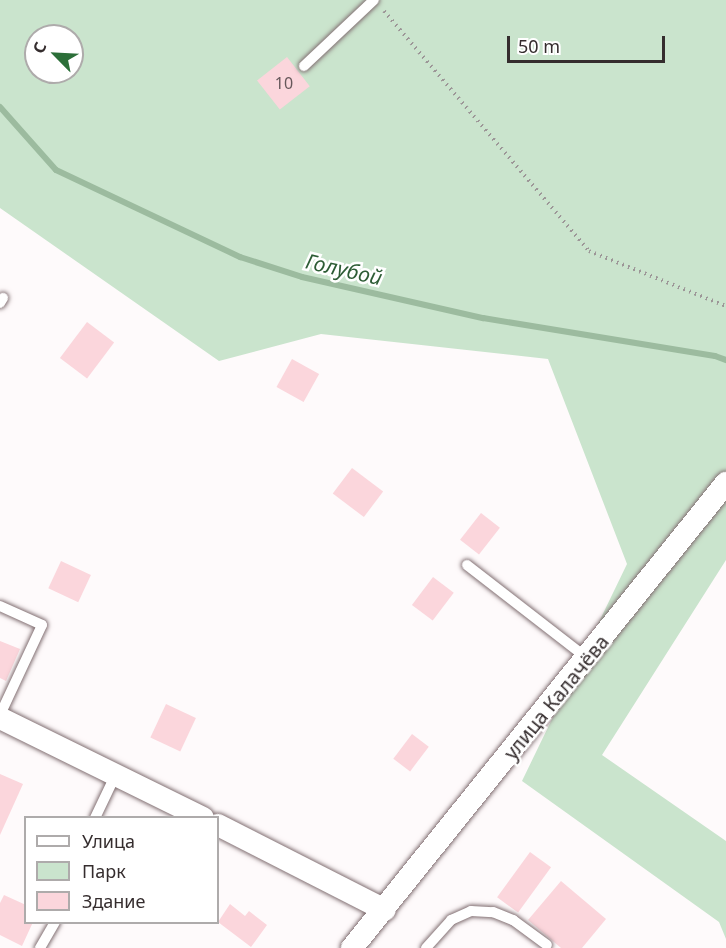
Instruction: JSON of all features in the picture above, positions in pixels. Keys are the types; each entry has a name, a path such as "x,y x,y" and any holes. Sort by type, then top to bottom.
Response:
{"street":[{"name":"улица Калачёва","path":"354,947 726,483"},
{"path":"0,717 199,816"},
{"path":"219,826 385,910"}],"lane":[{"path":"304,66 375,1"},
{"path":"467,565 587,658"},
{"path":"0,606 42,625 0,717"},
{"path":"96,816 116,774"},
{"path":"426,948 451,920 471,910 493,912 513,920 547,945"},
{"path":"40,948 54,924"}],"path":[{"path":"375,1 589,251 726,306"}],"green space":[{"path":"0,0 726,0 726,560 602,755 726,841 726,939 719,922 522,781 627,564 548,359 321,334 219,361 0,208"}],"building":[{"path":"287,57 310,86 280,110 257,80"},
{"path":"87,322 114,342 87,378 60,358"},
{"path":"292,359 319,374 304,402 276,387"},
{"path":"352,468 383,491 364,517 333,494"},
{"path":"481,513 500,528 479,555 460,540"},
{"path":"61,561 91,575 78,602 48,588"},
{"path":"433,577 454,593 433,621 412,605"},
{"path":"0,641 20,649 6,681 0,678"},
{"path":"166,704 196,718 180,751 150,738"},
{"path":"412,734 429,747 410,771 393,759"},
{"path":"0,774 23,784 0,835"},
{"path":"530,852 551,867 518,913 497,897"},
{"path":"561,881 606,919 582,948 561,948 528,920"},
{"path":"4,895 24,904 24,924 32,924 22,946 0,935 0,903"},
{"path":"230,904 245,916 249,911 267,925 251,947 219,920"}],"waterway":[{"name":"Голубой","path":"0,107 56,170 240,257 302,277 483,318 715,356 726,360"}]}
